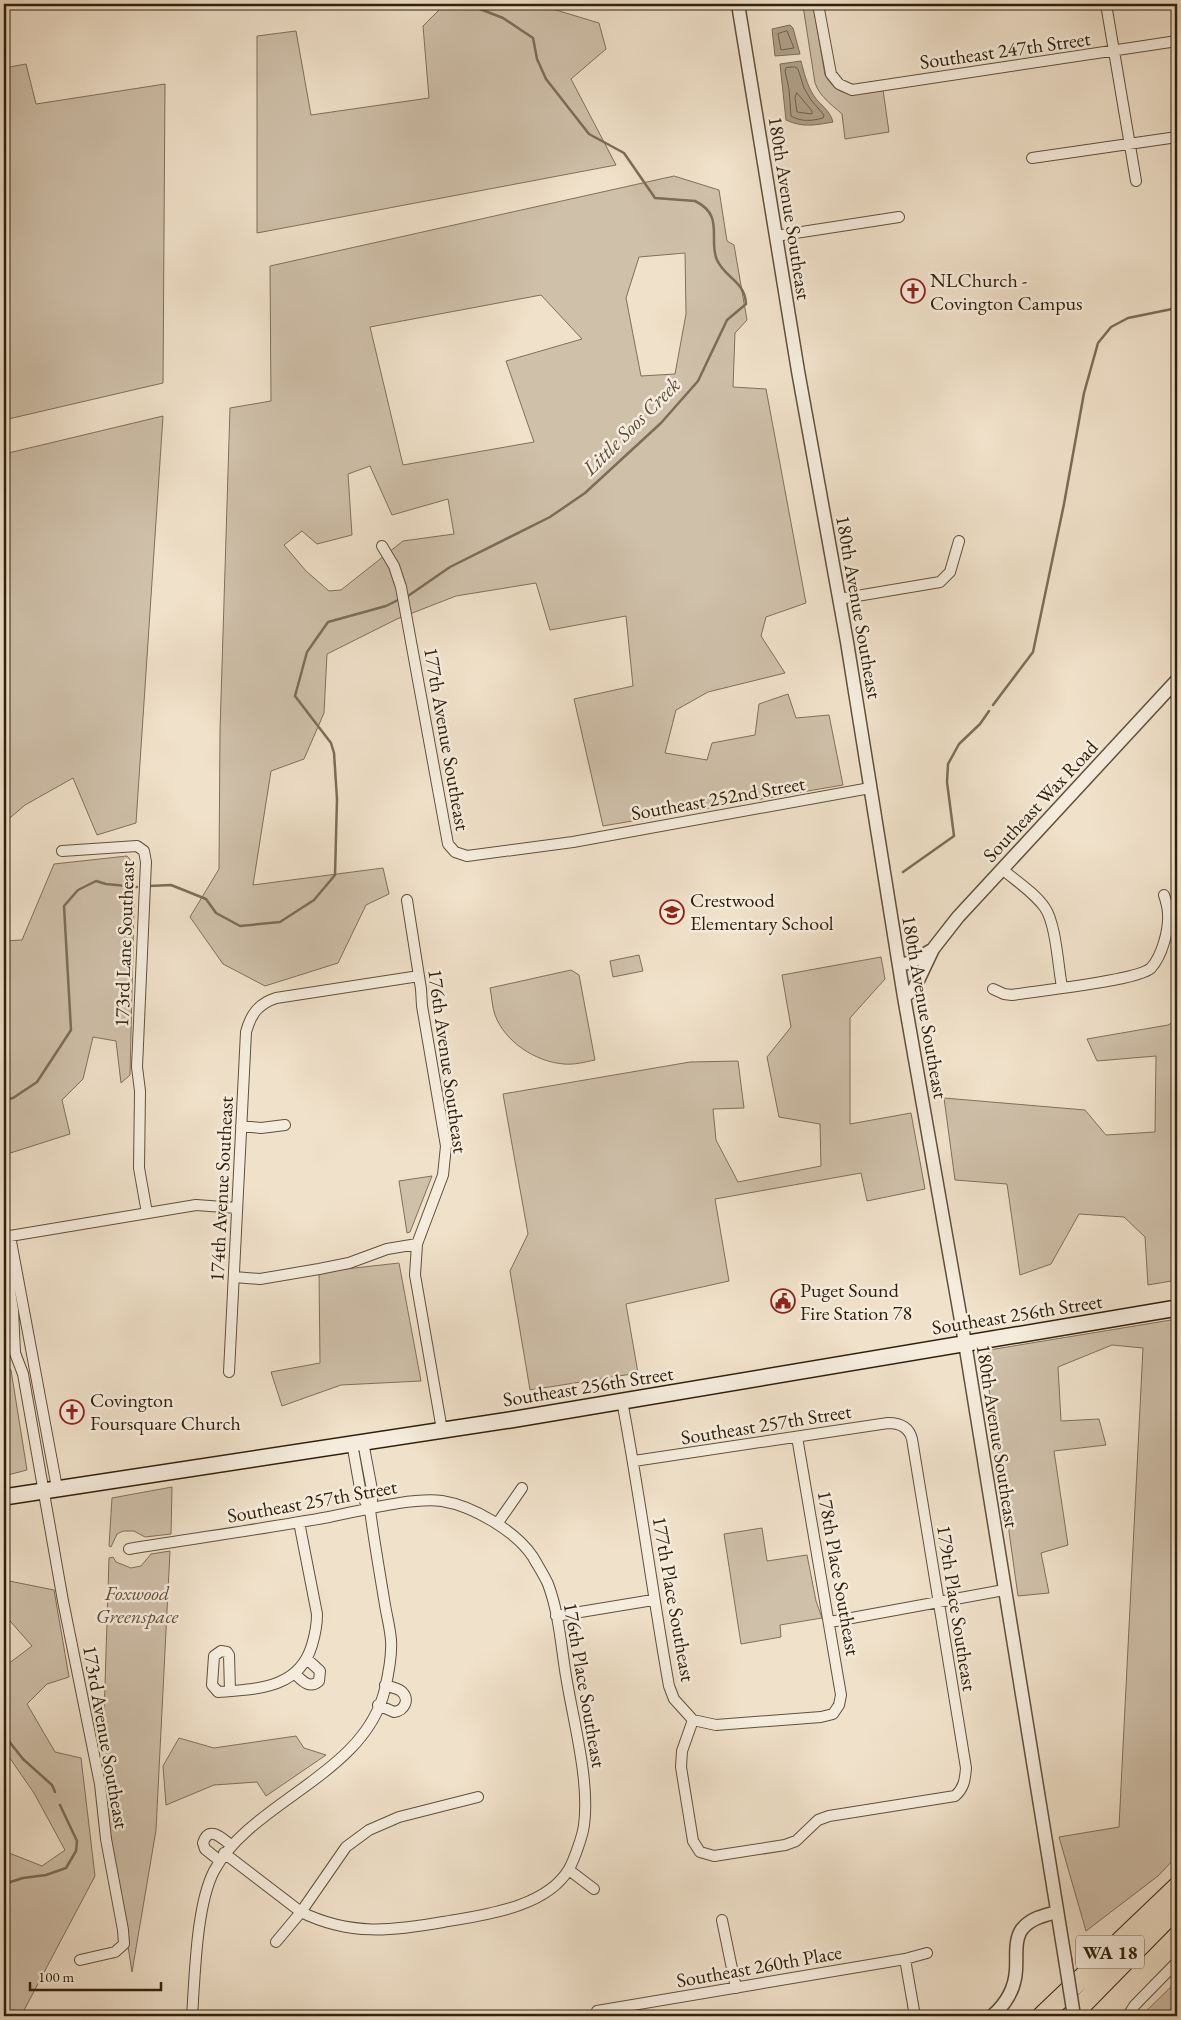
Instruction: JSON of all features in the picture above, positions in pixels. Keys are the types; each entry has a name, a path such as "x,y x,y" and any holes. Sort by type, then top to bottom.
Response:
{"highway":[{"name":"WA 18","path":"1042,2016 1177,1887"},
{"name":"WA 18","path":"1073,2016 1177,1908"}],"main road":[{"name":"Southeast 256th Street","path":"4,1497 622,1401 1177,1308"}],"street":[{"name":"180th Avenue Southeast","path":"740,4 798,371 839,599 904,997 965,1343 1073,2016"},
{"name":"Southeast 247th Street","path":"818,4 831,74 839,84 852,90 1177,42"},
{"path":"1106,4 1136,181"},
{"path":"1032,158 1177,136"},
{"path":"776,236 899,216"},
{"path":"839,599 935,583 942,580 950,572 959,541"},
{"name":"177th Avenue Southeast","path":"382,546 394,566 401,588 448,844 455,852 467,856 573,842"},
{"name":"Southeast Wax Road","path":"904,997 914,988 933,950 958,917 1177,680"},
{"name":"Southeast 252nd Street","path":"573,842 870,788"},
{"name":"173rd Lane Southeast","path":"62,851 137,846 144,851 146,862 144,928 137,1067 140,1091 139,1168 147,1213"},
{"path":"1002,869 1046,909 1052,926 1062,987"},
{"path":"993,989 1012,995 1136,976 1150,968 1157,959 1164,940 1168,914 1164,895"},
{"name":"176th Avenue Southeast","path":"407,900 422,1006 446,1146 443,1175 417,1244 415,1274 442,1430"},
{"name":"Southeast Wax Road","path":"899,964 921,959 933,950"},
{"name":"174th Avenue Southeast","path":"229,1372 246,1032 250,1018 265,1002 276,998 419,976"},
{"path":"241,1126 261,1128 285,1125"},
{"path":"50,1490 10,1236 196,1205 237,1208"},
{"path":"234,1277 260,1279 319,1269 349,1263 387,1249 417,1244"},
{"name":"173rd Avenue Southeast","path":"4,1253 13,1310 15,1353 23,1374 50,1490 63,1601 100,1784 110,1862 124,1930 124,1944 115,1952 80,1960"},
{"name":"177th Place Southeast","path":"622,1401 634,1461 654,1600 669,1686 678,1704 693,1720"},
{"name":"Southeast 257th Street","path":"634,1461 888,1423 904,1426"},
{"name":"179th Place Southeast","path":"693,1720 682,1751 681,1767 693,1841 700,1852 714,1856 785,1845 796,1841 818,1820 829,1816 955,1796 963,1787 966,1768 912,1439 909,1430 904,1426"},
{"name":"178th Place Southeast","path":"693,1720 716,1725 822,1717 833,1714 839,1705 842,1695 797,1437"},
{"path":"192,2016 199,1932 205,1897 213,1873 225,1854 254,1825 328,1769 357,1741 373,1718 385,1686 391,1641 370,1510 373,1495 358,1443"},
{"path":"497,1524 522,1488"},
{"name":"Southeast 257th Street","path":"129,1549 417,1501 442,1501 459,1506 497,1524"},
{"path":"230,1691 274,1685 294,1673 307,1659 317,1624 317,1614 299,1522"},
{"name":"176th Place Southeast","path":"497,1524 522,1544 532,1556 548,1585 556,1616 585,1788 584,1827 569,1870"},
{"path":"830,1622 1004,1590"},
{"path":"556,1616 654,1600"},
{"path":"294,1673 308,1684 314,1685 319,1681 320,1671 307,1659"},
{"path":"378,1705 398,1712 406,1704 403,1693 385,1686"},
{"path":"276,1942 301,1912 346,1847 369,1830 399,1817 478,1797"},
{"path":"225,1854 301,1912 312,1918 355,1929 386,1931 497,1913 540,1896 556,1884 569,1870 594,1889"},
{"path":"992,2016 1004,2005 1013,1988 1017,1944 1022,1929 1035,1919 1057,1912"},
{"path":"722,1920 736,1988"},
{"name":"Southeast 260th Place","path":"597,2012 905,1959 926,1953"},
{"path":"905,1959 915,2016"},
{"path":"1128,2016 1134,2006 1177,1962"}],"green space":[{"path":"445,4 536,4 599,23 606,49 571,79 616,165 257,233 257,36 296,31 311,115 429,98 423,26"},
{"path":"811,5 814,10 825,75 837,89 850,94 883,90 889,132 845,139 842,114 823,96 815,83 803,6"},
{"path":"26,64 36,104 165,84 163,383 4,420 4,68"},
{"path":"674,176 719,190 727,241 734,245 747,320 735,333 733,387 766,389 806,603 766,617 761,636 785,673 708,692 676,710 665,753 707,760 712,743 755,735 759,704 788,694 796,718 829,715 843,785 603,826 574,699 633,686 626,616 550,630 536,583 456,596 397,619 327,654 324,713 304,759 271,771 253,885 383,868 389,894 366,905 338,963 265,986 223,964 190,917 219,869 220,731 230,408 271,401 270,266","holes":["685,253 686,314 675,374 641,376 626,298 639,257","541,295 582,339 506,361 534,442 403,465 370,327","370,466 392,515 448,499 454,534 403,541 341,590 329,591 306,571 284,545 302,531 317,544 352,535 348,474"]},
{"path":"163,416 136,823 97,835 73,778 25,805 4,823 4,454"},
{"path":"127,856 135,865 130,1075 121,1083 116,1041 93,1037 83,1079 62,1100 70,1134 4,1155 4,941 22,940 54,864"},
{"path":"639,955 643,971 613,977 610,961"},
{"path":"881,957 885,979 850,1018 850,1124 911,1113 925,1189 867,1201 861,1173 715,1199 729,1281 626,1304 638,1373 530,1390 510,1271 528,1234 503,1094 690,1062 738,1061 744,1108 713,1109 716,1140 738,1182 821,1166 820,1124 779,1117 767,1057 791,1027 782,975"},
{"path":"571,970 579,975 595,1060 576,1064 564,1064 532,1055 506,1034 495,1015 490,988"},
{"path":"1177,1020 1177,1173 1175,1180 1177,1181 1177,1280 1148,1285 1145,1237 1124,1217 1079,1214 1051,1264 1020,1275 1007,1184 955,1180 944,1098 1085,1110 1106,1135 1155,1132 1156,1056 1097,1061 1087,1039 1168,1025"},
{"path":"432,1176 410,1232 407,1233 399,1181"},
{"path":"399,1263 421,1381 341,1385 282,1406 271,1372 320,1363 319,1272"},
{"path":"1177,1319 1177,1856 1158,1876 1086,1931 1059,1837 1119,1827 1143,1348 1112,1345 1058,1367 1061,1421 1099,1419 1106,1445 1054,1451 1068,1545 1041,1553 1049,1593 1018,1596 986,1367 989,1350"},
{"path":"4,1362 11,1370 27,1470 4,1476"},
{"name":"Foxwood Greenspace","path":"172,1487 171,1534 145,1537 134,1531 123,1531 117,1534 111,1547 109,1546 112,1498"},
{"path":"762,1528 767,1561 807,1555 816,1601 822,1618 780,1625 781,1637 741,1644 724,1534"},
{"name":"Foxwood Greenspace","path":"170,1551 156,1830 132,1972 102,1780 109,1558 113,1557 116,1562 131,1568 141,1566 151,1554"},
{"path":"4,1580 54,1590 69,1677 47,1684 27,1704 55,1752 81,1758 95,1876 22,2014 4,2009 4,1851 42,1866 65,1850 34,1793 7,1754 4,1755 4,1667 32,1646 4,1614"},
{"path":"296,1736 304,1748 326,1755 266,1796 257,1782 214,1785 166,1805 163,1766 179,1738 214,1748"},
{"path":"1177,1981 1177,2016 1141,2016"}],"water":[{"path":"790,25 793,28 800,54 775,56 772,29"},
{"path":"801,61 812,92 830,114 833,122 804,125 786,120 780,64"}],"waterway":[{"name":"Little Soos Creek","path":"408,596 450,567 550,517 585,493 661,423 698,381 727,320 746,304 742,290 717,260 713,221 710,213 695,201 655,198 624,153 589,134 546,79 537,59 533,38 503,18 467,4"},
{"path":"993,705 1033,652 1064,504 1084,393 1098,343 1111,327 1128,318 1177,308"},
{"name":"Little Soos Creek","path":"149,886 171,885 206,899 216,913 240,926 280,922 314,900 335,875 337,799 334,753 331,743 295,696 307,652 328,622 386,606 398,600"},
{"path":"903,872 954,836 947,782 948,764 959,744 980,724 989,711"},
{"name":"Little Soos Creek","path":"4,1100 13,1098 37,1082 71,1030 64,906 78,890 96,881 106,884 137,887"},
{"name":"Little Soos Creek","path":"4,1735 23,1759 52,1785 55,1792"},
{"name":"Little Soos Creek","path":"4,1884 23,1878 46,1875 66,1868 76,1851 77,1841 60,1805"}],"place":[{"name":"NLChurch - Covington Campus","path":"913,291"},
{"name":"Crestwood Elementary School","path":"672,912"},
{"name":"Puget Sound Fire Station 78","path":"783,1301"},
{"name":"Covington Foursquare Church","path":"72,1412"}]}
